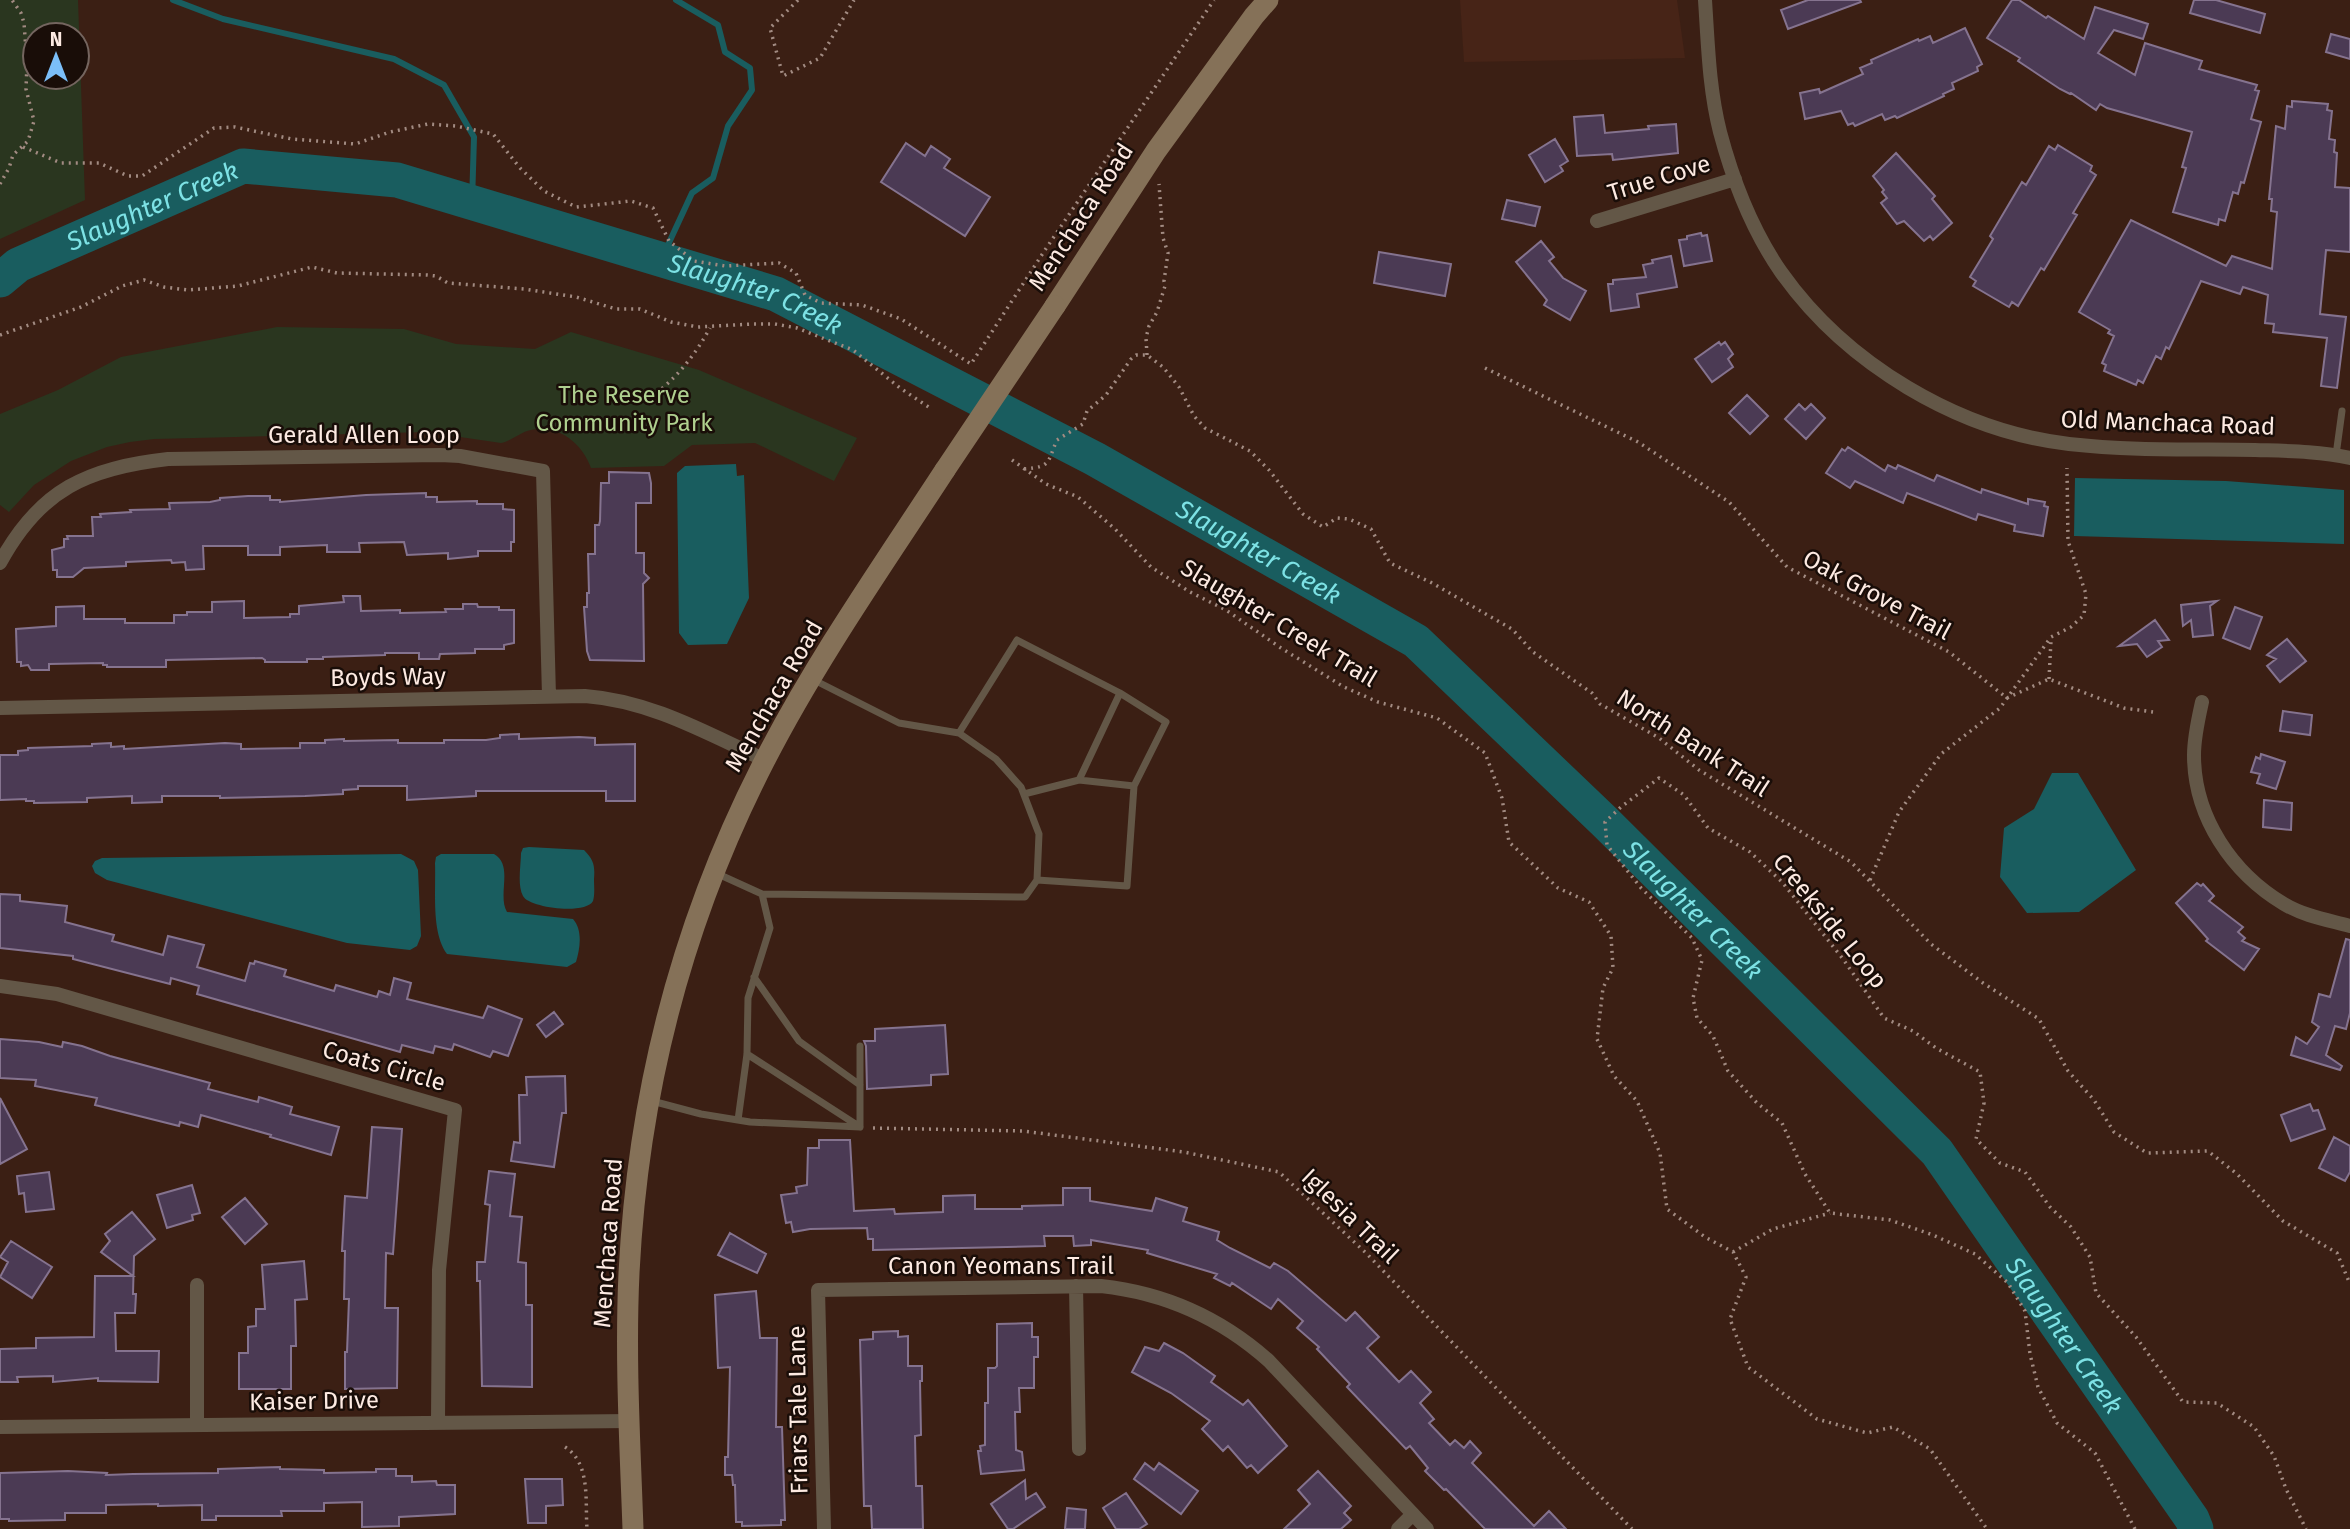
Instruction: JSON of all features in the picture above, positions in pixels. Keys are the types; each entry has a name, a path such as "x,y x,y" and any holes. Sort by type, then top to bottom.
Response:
{"main road":[{"name":"Menchaca Road","path":"633,1529 628,1337 629,1270 637,1176 648,1100 674,985 713,872 765,760 811,678 945,470 1157,151 1268,0"}],"street":[{"name":"Old Manchaca Road","path":"1705,0 1715,110 1735,179 1764,245 1815,312 1853,348 1896,380 1964,416 2001,430 2068,444 2304,451 2343,456"},
{"name":"True Cove","path":"1597,220 1735,179"},
{"name":"Gerald Allen Loop","path":"0,563 24,525 64,488 97,472 132,463 168,459 440,454 543,471 549,696"},
{"name":"Boyds Way","path":"0,708 586,696 629,702 671,716 765,760"},
{"path":"2202,702 2196,729 2195,773 2204,809 2221,844 2245,875 2285,905 2350,926"},
{"name":"Coats Circle","path":"0,986 57,994 455,1110 439,1270 438,1422"},
{"path":"197,1285 197,1425"},
{"path":"1076,1286 1079,1449"},
{"name":"Canon Yeomans Trail","path":"818,1290 1076,1286 1130,1289 1204,1315 1227,1328 1269,1361 1427,1529"},
{"name":"Friars Tale Lane","path":"818,1290 824,1529"},
{"name":"Kaiser Drive","path":"0,1427 630,1421"},
{"path":"1398,1529 1413,1514"}],"lane":[{"path":"2342,411 2343,456"},
{"path":"959,733 1017,640 1120,693 1166,722 1134,786 1127,886 1037,880"},
{"path":"713,872 762,894 1025,897 1037,880 1039,834 1021,787 996,759 959,733 899,723 811,678"},
{"path":"1079,780 1120,693"},
{"path":"1024,794 1079,780 1134,786"},
{"path":"738,1120 747,1054 748,998 770,928 762,894"},
{"path":"754,976 799,1041 860,1085"},
{"path":"860,1046 860,1127"},
{"path":"747,1054 860,1127"},
{"path":"648,1100 701,1114 738,1120 860,1127"}],"path":[{"path":"0,184 13,155 32,134 34,121 26,89 24,23 12,0"},
{"path":"799,0 770,28 783,76 820,58 854,0"},
{"path":"23,147 61,163 99,163 128,176 142,176 214,128 235,127 292,139 355,144 390,132 428,124 456,126 493,134 520,168 544,191 576,207 631,201 653,208 669,242 694,261 725,266 779,263 796,273 805,295 821,303 862,305 901,319 971,364 1214,0"},
{"path":"1024,470 1040,468 1047,464 1057,440 1083,424 1087,411 1106,395 1131,359 1136,355 1147,355 1146,338 1149,326 1165,292 1168,254 1163,238 1157,151"},
{"path":"0,335 81,307 122,286 144,280 164,287 188,290 238,286 312,267 337,273 436,276 456,284 524,289 576,297 615,309 640,309 680,324 710,328 775,324 797,328 853,350 930,408"},
{"path":"645,401 674,377 710,328"},
{"name":"North Bank Trail","path":"1147,355 1163,367 1179,387 1194,416 1205,428 1250,451 1269,470 1303,514 1323,527 1337,518 1349,519 1371,529 1390,563 1432,583 1512,629 1533,652 1592,693 1600,704 1659,738 1699,770 1851,862 1931,944 1983,983 2039,1019 2068,1071 2094,1100 2114,1132 2147,1153 2208,1151 2237,1174 2283,1221 2337,1253 2350,1284"},
{"name":"Oak Grove Trail","path":"1485,368 1638,442 1729,502 1787,567 1948,652 2007,698"},
{"name":"Slaughter Creek Trail","path":"1012,460 1046,484 1078,497 1115,529 1151,567 1190,592 1226,610 1280,648 1344,687 1378,702 1437,718 1485,753 1502,798 1509,842 1558,888 1589,902 1611,936 1613,968 1604,988 1597,1039 1614,1076 1637,1101 1660,1153 1667,1209 1705,1237 1733,1252"},
{"path":"1869,881 1899,812 1941,754 2000,708 2051,637 2071,627 2084,615 2086,594 2068,541 2067,468"},
{"path":"2049,679 2051,637"},
{"path":"2007,698 2049,679 2124,708 2153,712"},
{"name":"Creekside Loop","path":"1830,1213 1805,1174 1782,1123 1757,1103 1727,1071 1713,1036 1697,1018 1693,998 1702,960 1692,938 1641,888 1607,845 1605,822 1620,807 1659,778 1684,795 1708,828 1750,852 1782,882 1884,1018 1913,1031 1936,1048 1980,1072 1984,1103 1976,1139 2000,1163 2025,1172 2050,1208 2071,1227 2090,1257 2096,1293 2136,1336 2183,1402 2217,1403 2254,1427 2274,1456 2286,1489 2306,1529"},
{"name":"Iglesia Trail","path":"860,1127 1023,1131 1184,1152 1279,1172 1366,1253 1632,1529"},
{"path":"1987,1529 1930,1449 1893,1427 1867,1433 1816,1419 1748,1367 1730,1319 1746,1277 1733,1252 1773,1229 1830,1213 1889,1220 1933,1235 1975,1254 2008,1283 2025,1311 2030,1354 2038,1387 2057,1423 2095,1453 2135,1529"},
{"path":"565,1447 573,1452 582,1465 587,1529"}],"shaded area":[{"path":"1460,0 1677,0 1685,58 1464,62"}],"green space":[{"path":"0,0 78,0 79,21 21,21 21,91 81,91 85,200 0,239"},
{"name":"The Reserve Community Park","path":"277,327 404,329 456,344 535,349 571,332 699,370 857,438 834,481 755,443 692,445 664,466 591,468 582,451 568,437 541,429 527,431 501,443 426,432 154,439 107,447 71,461 34,485 9,512 0,505 0,414 58,390 121,357"}],"water":[{"path":"736,464 737,476 744,475 749,598 727,644 688,645 679,633 677,473 685,466"},
{"path":"2075,478 2226,481 2344,490 2344,544 2074,536"},
{"path":"2052,773 2078,773 2136,870 2079,912 2027,913 2000,877 2004,828 2034,809"},
{"path":"523,848 584,850 594,867 593,901 580,908 569,909 546,907 527,900 521,891 520,875 521,853"},
{"path":"401,854 414,861 418,870 421,936 417,946 410,950 347,943 107,880 95,873 92,866 102,858"},
{"path":"441,854 494,854 503,865 504,905 507,912 573,919 579,934 576,962 567,967 447,954 439,935 435,911 435,863 436,857"}],"building":[{"path":"1808,0 1861,2 1788,29 1781,10"},
{"path":"2012,0 2019,0 2084,39 2095,7 2148,24 2143,39 2114,30 2098,53 2135,75 2145,43 2202,61 2199,69 2257,85 2255,90 2259,91 2251,119 2261,122 2244,183 2241,182 2238,194 2233,192 2225,221 2219,219 2218,225 2173,212 2186,168 2182,167 2192,132 2100,104 2096,110 2060,89 2018,61 2020,58 1987,38"},
{"path":"2194,0 2216,0 2265,14 2260,33 2190,13"},
{"path":"1965,28 1982,64 1977,67 1978,71 1952,83 1954,89 1943,94 1944,96 1897,118 1895,116 1885,120 1882,114 1855,126 1853,123 1848,125 1841,111 1805,119 1800,93 1819,89 1820,93 1863,74 1860,68 1872,63 1871,60 1918,39 1919,41 1930,36 1933,43"},
{"path":"2331,34 2350,39 2350,59 2326,52"},
{"path":"2292,101 2328,104 2327,110 2332,111 2329,139 2335,140 2334,152 2337,153 2335,187 2350,188 2350,252 2326,250 2320,314 2346,317 2337,388 2321,386 2327,338 2273,332 2274,324 2265,323 2268,295 2243,287 2240,294 2201,281 2169,349 2166,347 2161,359 2156,356 2143,383 2138,380 2136,385 2104,371 2106,365 2102,363 2114,336 2108,333 2110,330 2079,312 2131,220 2226,266 2232,256 2272,269 2277,212 2271,211 2272,199 2269,199 2276,126 2285,129 2287,106 2292,107"},
{"path":"1603,115 1605,133 1676,124 1678,153 1613,160 1612,154 1577,156 1574,117"},
{"path":"1555,139 1568,161 1560,166 1563,171 1545,182 1529,155"},
{"path":"906,143 925,156 931,146 950,159 944,168 990,197 965,236 881,182"},
{"path":"2058,145 2092,166 2090,171 2096,175 2073,213 2077,215 2044,270 2041,268 2018,306 2012,302 2009,307 1973,286 1976,281 1970,277 1993,239 1990,236 2022,182 2026,185 2049,146 2055,150"},
{"path":"1896,153 1935,196 1932,199 1952,223 1933,240 1930,236 1924,241 1904,221 1897,224 1881,203 1887,198 1873,176"},
{"path":"1507,200 1540,207 1535,226 1502,219"},
{"path":"1701,233 1702,236 1707,235 1712,261 1684,266 1679,240"},
{"path":"1541,241 1554,257 1549,261 1563,278 1586,291 1570,320 1544,305 1547,300 1516,262"},
{"path":"1379,252 1451,264 1445,296 1374,283"},
{"path":"1671,256 1677,287 1637,294 1639,307 1611,311 1608,284 1613,284 1613,280 1646,277 1643,265"},
{"path":"1719,342 1721,345 1725,342 1733,354 1728,359 1733,367 1712,382 1695,359"},
{"path":"1747,395 1768,416 1750,434 1729,413"},
{"path":"1799,404 1805,410 1811,404 1825,418 1806,439 1785,419"},
{"path":"1848,447 1885,471 1888,465 1896,469 1898,465 1934,481 1937,475 1981,493 1982,489 2028,504 2028,499 2045,502 2044,506 2048,507 2043,536 2014,531 2015,525 1978,514 1976,520 1907,493 1903,503 1855,481 1850,488 1826,473 1842,449 1845,451"},
{"path":"609,472 649,473 651,483 651,503 636,503 636,553 644,553 644,573 649,578 643,584 644,661 590,660 587,651 584,607 587,607 589,593 588,554 595,554 595,525 599,525 600,521 601,483 609,483"},
{"path":"426,493 426,497 437,497 437,502 477,501 477,504 503,504 503,509 514,510 514,542 511,542 511,551 478,551 478,556 448,559 448,553 407,555 404,542 359,543 360,552 327,552 327,545 280,547 280,555 248,555 248,546 203,546 204,569 186,570 185,562 172,563 171,560 126,562 126,566 84,568 73,577 57,577 57,570 53,570 52,550 64,547 64,539 68,539 67,536 93,536 92,517 101,517 100,514 170,509 169,503 210,502 220,498 248,496 270,496 270,500 280,502"},
{"path":"343,596 360,596 361,611 446,612 445,609 463,609 463,604 514,610 514,643 504,645 504,649 475,649 475,653 440,654 439,659 419,659 419,653 385,653 323,657 307,659 307,662 265,662 262,658 166,660 166,667 107,667 103,663 49,664 49,670 31,670 28,665 21,666 21,662 17,662 16,629 56,626 56,607 84,606 84,619 125,619 125,623 174,623 174,615 212,612 212,602 244,601 244,618 290,617 290,614 299,614 299,606 344,602"},
{"path":"2217,601 2210,606 2213,635 2193,637 2191,620 2183,626 2181,605"},
{"path":"2235,607 2262,617 2250,649 2223,638"},
{"path":"2155,620 2169,640 2158,641 2162,647 2147,657 2137,644 2119,646"},
{"path":"2287,639 2306,661 2280,682 2267,666 2276,659 2267,655"},
{"path":"2283,711 2312,715 2310,735 2280,731"},
{"path":"519,734 519,739 579,737 595,738 595,745 635,744 635,801 606,801 606,791 476,791 476,796 407,800 407,786 358,786 358,789 343,790 343,794 305,796 162,796 162,802 132,803 132,796 87,798 87,802 34,803 26,799 0,800 0,755 18,755 18,751 28,748 111,743 111,747 124,746 124,749 225,743 241,744 241,749 300,748 300,743 325,743 325,740 444,743 444,740 486,740 500,738 500,735"},
{"path":"2261,754 2285,762 2276,789 2257,783 2260,774 2251,772 2256,757 2260,759"},
{"path":"2264,800 2292,803 2291,830 2263,827"},
{"path":"2197,883 2201,886 2203,884 2214,896 2209,901 2243,927 2238,932 2245,938 2242,941 2259,949 2244,970 2206,941 2208,939 2176,903"},
{"path":"0,894 20,895 20,901 67,906 65,922 114,935 112,941 163,955 168,936 204,945 197,967 245,981 250,963 254,964 255,961 286,970 284,976 334,991 336,985 377,997 379,991 390,995 394,978 411,983 407,999 483,1018 488,1006 522,1019 508,1056 493,1051 490,1057 454,1044 452,1050 435,1046 433,1053 402,1045 400,1052 197,994 199,986 171,978 170,984 73,959 73,956 0,948"},
{"path":"2346,939 2350,940 2350,1013 2346,1029 2335,1026 2326,1055 2342,1066 2340,1070 2291,1055 2296,1037 2307,1044 2319,1027 2312,1022 2319,994 2330,997"},
{"path":"554,1012 563,1024 546,1037 537,1025"},
{"path":"945,1025 948,1074 931,1075 931,1085 867,1089 864,1041 875,1041 875,1029"},
{"path":"0,1039 62,1047 63,1042 82,1046 210,1083 208,1089 258,1102 259,1097 292,1107 290,1114 339,1127 331,1155 201,1115 198,1127 180,1122 179,1126 95,1105 97,1098 35,1086 36,1080 0,1078"},
{"path":"565,1076 566,1113 562,1113 554,1167 511,1161 514,1142 520,1143 519,1095 527,1095 526,1077"},
{"path":"0,1098 27,1149 0,1164"},
{"path":"2310,1104 2313,1111 2318,1110 2325,1129 2291,1141 2281,1115"},
{"path":"372,1127 402,1129 393,1254 386,1253 385,1308 398,1308 397,1388 345,1389 349,1299 344,1299 345,1251 342,1251 345,1196 367,1198"},
{"path":"2334,1137 2350,1146 2350,1172 2345,1181 2319,1168"},
{"path":"819,1140 850,1140 854,1211 894,1209 895,1214 943,1212 943,1196 975,1195 975,1209 1022,1209 1022,1206 1063,1205 1063,1188 1090,1188 1090,1201 1152,1211 1156,1198 1187,1208 1183,1221 1219,1232 1217,1240 1230,1248 1270,1268 1274,1263 1288,1271 1346,1321 1355,1312 1379,1337 1367,1348 1399,1382 1411,1371 1431,1392 1420,1403 1434,1419 1429,1423 1450,1445 1455,1440 1464,1448 1470,1441 1481,1453 1472,1463 1534,1526 1549,1511 1566,1529 1485,1529 1425,1471 1428,1468 1410,1446 1406,1449 1347,1387 1350,1384 1317,1349 1319,1347 1297,1328 1303,1321 1278,1299 1271,1309 1232,1283 1230,1286 1214,1278 1217,1274 1147,1253 1148,1250 1091,1240 1091,1245 1074,1246 1073,1236 1044,1236 1045,1246 873,1250 873,1239 868,1239 867,1228 793,1232 791,1222 786,1223 781,1195 797,1193 796,1187 807,1185 808,1148 819,1148"},
{"path":"489,1171 515,1174 510,1216 522,1217 518,1262 526,1263 526,1305 532,1305 532,1387 482,1386 480,1281 477,1281 477,1262 485,1262 490,1205 485,1204"},
{"path":"49,1172 54,1209 26,1212 24,1193 19,1194 17,1176"},
{"path":"192,1185 200,1213 192,1215 193,1220 167,1228 157,1195"},
{"path":"245,1198 267,1224 245,1244 222,1217"},
{"path":"132,1212 155,1239 134,1256 135,1313 115,1313 116,1351 159,1351 158,1382 98,1381 98,1378 53,1382 53,1376 17,1377 18,1382 0,1382 0,1349 36,1348 36,1338 94,1337 95,1276 133,1276 101,1252 110,1241 105,1234"},
{"path":"730,1233 766,1254 757,1273 718,1255"},
{"path":"11,1241 52,1267 32,1298 0,1277 8,1262 0,1257"},
{"path":"304,1261 307,1299 295,1300 296,1346 291,1346 291,1389 239,1389 239,1353 248,1353 248,1327 256,1326 256,1309 265,1309 262,1265"},
{"path":"756,1291 760,1338 777,1338 776,1427 782,1427 785,1520 781,1520 781,1525 742,1526 742,1522 736,1522 735,1485 732,1475 725,1475 725,1457 728,1457 730,1367 718,1368 715,1295"},
{"path":"1032,1323 1032,1337 1038,1337 1038,1357 1034,1357 1034,1388 1019,1388 1020,1412 1015,1412 1016,1450 1022,1452 1024,1470 981,1474 978,1451 981,1451 980,1446 985,1445 988,1368 997,1366 997,1324"},
{"path":"898,1331 898,1337 908,1336 908,1366 922,1366 921,1435 915,1436 916,1486 922,1486 923,1529 872,1529 871,1506 864,1506 860,1340 873,1339 873,1332"},
{"path":"1164,1343 1215,1376 1211,1382 1243,1405 1248,1400 1287,1446 1258,1473 1251,1465 1247,1468 1228,1446 1223,1451 1202,1429 1210,1421 1171,1393 1132,1372 1145,1347 1159,1351"},
{"path":"1145,1463 1154,1470 1159,1463 1198,1491 1181,1514 1134,1479"},
{"path":"280,1467 324,1470 324,1473 396,1469 396,1476 412,1476 412,1482 436,1481 437,1485 455,1485 455,1514 399,1517 399,1526 362,1527 362,1502 324,1503 324,1511 281,1511 282,1516 216,1516 216,1520 202,1520 202,1505 158,1504 106,1505 106,1513 65,1513 65,1520 0,1519 0,1473 218,1473 218,1469"},
{"path":"1318,1471 1351,1506 1344,1513 1351,1520 1341,1529 1284,1529 1310,1504 1298,1490"},
{"path":"525,1479 562,1479 563,1505 546,1506 546,1523 528,1523"},
{"path":"1025,1480 1026,1499 1036,1493 1045,1507 1013,1529 1008,1529 991,1504"},
{"path":"1126,1493 1147,1524 1139,1529 1116,1529 1103,1508"},
{"path":"1067,1508 1086,1510 1085,1529 1065,1529"}],"waterway":[{"path":"173,0 223,19 394,59 444,85 474,137 472,203"},
{"path":"661,260 692,193 713,178 728,126 752,90 750,68 725,52 718,25 676,0"},
{"name":"Slaughter Creek","path":"0,280 18,265 243,166 397,180 776,294 1095,459 1416,641 1605,822 1937,1152 2192,1519 2196,1529"}]}
